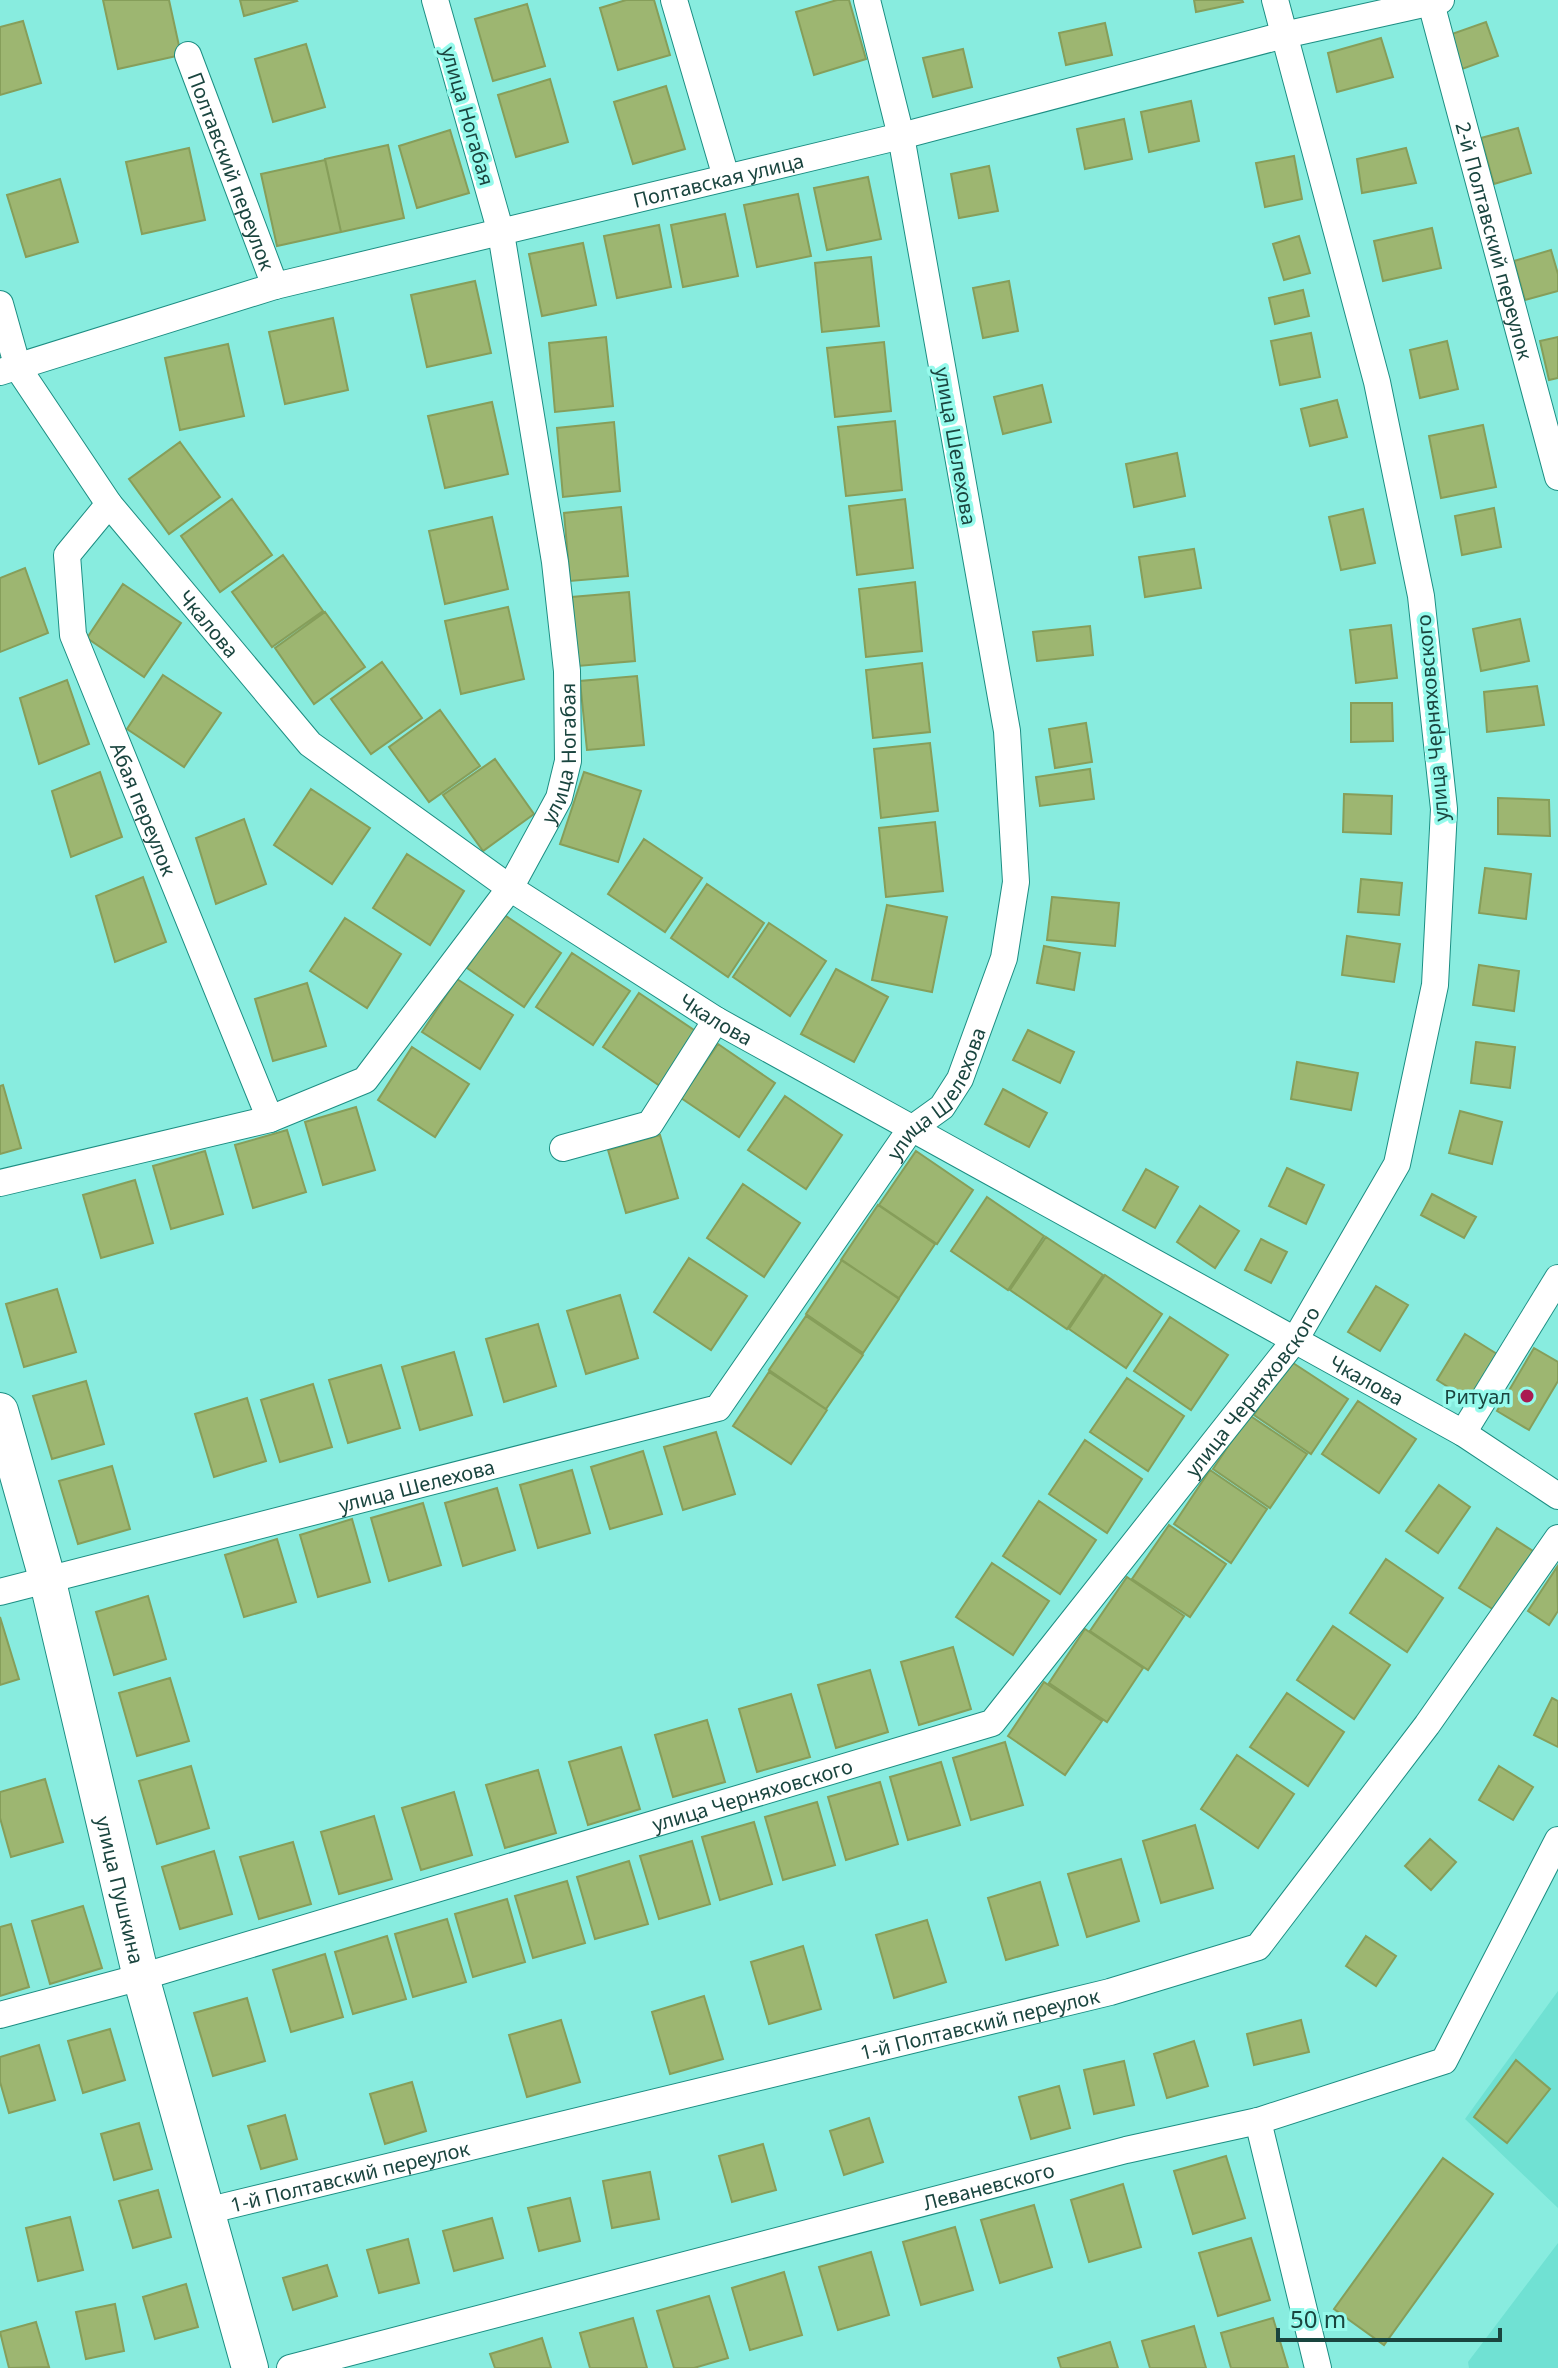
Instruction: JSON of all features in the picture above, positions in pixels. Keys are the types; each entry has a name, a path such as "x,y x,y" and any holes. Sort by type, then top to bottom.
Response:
{"street":[{"name":"улица Ногабая","path":"0,1183 270,1119 365,1080 510,888 559,798 568,761 567,671 555,562 501,233 435,0"},
{"path":"674,0 726,177"},
{"name":"улица Шелехова","path":"0,1592 718,1408 910,1130 942,1107 960,1079 1004,958 1016,882 1007,731 901,136 867,0"},
{"name":"улица Черняховского","path":"0,2015 141,1977 992,1723 1295,1340 1397,1164 1435,985 1444,809 1421,596 1380,397 1275,0"},
{"name":"Полтавская улица","path":"9,370 275,286 901,136 1284,35 1436,1"},
{"name":"2-й Полтавский переулок","path":"1436,1 1558,477"},
{"name":"Полтавский переулок","path":"188,55 275,286"},
{"name":"Чкалова","path":"0,304 9,370 109,504 310,744 510,888 716,1020 1463,1433 1558,1496"},
{"name":"Абая переулок","path":"109,504 67,555 73,635 270,1119"},
{"path":"563,1148 650,1124 716,1020"},
{"path":"1463,1433 1558,1278"},
{"name":"улица Пушкина","path":"0,1411 47,1578 141,1977 250,2368"},
{"name":"1-й Полтавский переулок","path":"206,2211 1110,1992 1258,1947 1427,1725 1558,1538"},
{"name":"Леваневского","path":"290,2368 1126,2150 1258,2121 1444,2061 1558,1840"},
{"path":"1258,2121 1318,2368"}],"shaded area":[{"path":"1558,1991 1558,2208 1465,2119"},
{"path":"1558,2243 1558,2368 1469,2368 1468,2362"}],"building":[{"path":"103,0 169,0 181,55 118,69"},
{"path":"240,0 296,0 297,1 244,16"},
{"path":"626,0 654,0 670,55 618,70 600,8"},
{"path":"837,0 849,0 866,59 814,75 796,12"},
{"path":"1194,0 1242,0 1243,2 1196,12"},
{"path":"527,4 545,66 493,81 475,19"},
{"path":"23,21 41,83 0,95 0,27"},
{"path":"1486,22 1498,56 1462,69 1449,35"},
{"path":"1105,23 1112,55 1066,65 1059,33"},
{"path":"1381,38 1393,77 1337,92 1328,53"},
{"path":"306,44 325,107 273,122 255,59"},
{"path":"963,49 972,87 933,97 923,58"},
{"path":"550,79 568,142 516,157 498,95"},
{"path":"666,86 685,149 633,164 614,102"},
{"path":"1191,101 1199,141 1149,152 1141,112"},
{"path":"1124,119 1132,159 1085,169 1077,129"},
{"path":"1518,128 1531,173 1494,184 1481,138"},
{"path":"450,130 469,193 417,208 399,146"},
{"path":"388,145 404,218 341,232 325,159"},
{"path":"189,148 205,220 142,234 126,162"},
{"path":"1406,148 1416,183 1362,193 1357,159"},
{"path":"1294,156 1302,199 1265,207 1256,163"},
{"path":"325,160 341,232 277,246 261,174"},
{"path":"989,166 998,211 959,218 951,174"},
{"path":"868,177 881,239 827,250 814,188"},
{"path":"60,179 78,242 26,257 7,195"},
{"path":"798,194 811,256 757,267 744,205"},
{"path":"725,214 738,276 683,287 671,225"},
{"path":"659,225 671,287 617,298 604,236"},
{"path":"1432,228 1441,268 1383,281 1374,241"},
{"path":"1299,236 1310,273 1284,280 1273,244"},
{"path":"583,243 596,305 542,316 529,254"},
{"path":"1551,250 1558,274 1558,291 1525,300 1514,261"},
{"path":"871,257 879,326 822,332 815,263"},
{"path":"475,281 491,353 427,367 411,295"},
{"path":"1009,281 1018,331 983,338 973,288"},
{"path":"1303,290 1309,316 1275,324 1269,298"},
{"path":"333,318 348,390 285,404 269,332"},
{"path":"1311,333 1320,377 1280,385 1271,341"},
{"path":"606,337 613,406 555,412 549,343"},
{"path":"1558,337 1558,378 1549,380 1540,341"},
{"path":"1447,341 1458,389 1420,398 1410,350"},
{"path":"884,342 891,411 835,417 827,348"},
{"path":"228,344 244,416 180,430 165,358"},
{"path":"1042,385 1051,422 1003,434 994,397"},
{"path":"1337,400 1347,437 1310,446 1301,409"},
{"path":"492,402 508,474 445,488 428,416"},
{"path":"895,421 902,490 846,496 838,427"},
{"path":"614,422 620,491 563,497 557,428"},
{"path":"1483,425 1496,487 1441,498 1429,436"},
{"path":"180,442 220,497 169,534 129,479"},
{"path":"1177,453 1185,496 1134,507 1126,464"},
{"path":"232,499 272,555 220,592 181,536"},
{"path":"905,499 913,568 857,575 849,506"},
{"path":"621,507 628,576 570,581 564,513"},
{"path":"1494,508 1501,547 1462,555 1455,516"},
{"path":"1363,509 1375,563 1341,570 1329,517"},
{"path":"492,517 508,589 445,604 429,531"},
{"path":"1194,549 1201,588 1145,597 1139,557"},
{"path":"283,555 323,611 272,647 232,592"},
{"path":"25,568 48,633 0,652 0,578"},
{"path":"915,582 922,651 866,657 859,589"},
{"path":"123,584 181,623 144,677 87,638"},
{"path":"629,592 635,661 578,666 572,597"},
{"path":"508,607 524,679 461,694 445,621"},
{"path":"325,612 365,667 314,704 275,648"},
{"path":"1520,619 1529,661 1481,671 1473,629"},
{"path":"1391,625 1397,678 1356,683 1350,630"},
{"path":"1090,626 1093,655 1037,661 1033,632"},
{"path":"382,662 422,718 371,754 331,699"},
{"path":"922,663 930,732 873,738 866,670"},
{"path":"163,675 221,713 184,767 127,729"},
{"path":"637,676 644,745 587,750 580,681"},
{"path":"67,680 89,744 39,764 20,698"},
{"path":"1537,686 1544,725 1487,732 1484,692"},
{"path":"1351,703 1392,703 1393,741 1351,742"},
{"path":"440,710 480,766 429,802 389,747"},
{"path":"1086,723 1092,762 1055,768 1049,729"},
{"path":"930,743 938,811 881,818 874,749"},
{"path":"495,759 534,814 483,851 443,795"},
{"path":"1090,769 1094,799 1040,806 1036,777"},
{"path":"100,772 122,837 71,857 52,791"},
{"path":"584,772 641,791 618,862 560,844"},
{"path":"311,789 370,828 332,884 274,845"},
{"path":"1344,794 1392,796 1391,834 1343,832"},
{"path":"1498,798 1549,800 1550,836 1498,834"},
{"path":"244,819 266,884 216,904 196,838"},
{"path":"935,822 943,891 886,897 879,828"},
{"path":"644,839 702,878 665,932 608,894"},
{"path":"407,854 464,891 430,945 373,908"},
{"path":"1485,868 1531,874 1526,919 1479,913"},
{"path":"143,877 166,942 115,962 96,896"},
{"path":"1361,879 1402,883 1399,915 1358,912"},
{"path":"707,884 764,923 728,977 671,938"},
{"path":"1052,897 1119,903 1115,946 1047,940"},
{"path":"887,905 947,917 932,992 872,980"},
{"path":"503,914 561,953 524,1007 467,968"},
{"path":"345,918 401,954 367,1008 310,971"},
{"path":"769,923 826,961 790,1016 733,977"},
{"path":"1347,936 1400,944 1394,982 1342,975"},
{"path":"1044,946 1080,953 1074,990 1037,983"},
{"path":"572,953 630,991 593,1045 536,1007"},
{"path":"1479,965 1519,971 1514,1011 1473,1005"},
{"path":"836,969 888,997 854,1062 801,1034"},
{"path":"457,979 513,1015 480,1069 422,1032"},
{"path":"307,983 326,1046 273,1061 255,999"},
{"path":"639,993 697,1032 660,1086 603,1047"},
{"path":"1028,1030 1074,1052 1060,1083 1013,1060"},
{"path":"1476,1042 1515,1047 1510,1088 1471,1083"},
{"path":"718,1044 775,1083 739,1137 681,1098"},
{"path":"412,1047 469,1084 435,1137 378,1100"},
{"path":"1297,1062 1358,1073 1351,1110 1291,1099"},
{"path":"3,1085 21,1148 0,1154 0,1086"},
{"path":"1003,1089 1047,1113 1029,1147 985,1124"},
{"path":"785,1096 842,1135 806,1189 748,1150"},
{"path":"356,1107 375,1170 323,1185 305,1122"},
{"path":"1460,1111 1502,1122 1492,1164 1449,1153"},
{"path":"287,1130 306,1192 253,1208 235,1145"},
{"path":"660,1135 678,1198 626,1213 608,1150"},
{"path":"205,1151 223,1214 171,1229 153,1166"},
{"path":"916,1151 973,1190 937,1244 879,1205"},
{"path":"1287,1168 1324,1185 1306,1224 1269,1206"},
{"path":"1146,1169 1178,1187 1155,1228 1123,1210"},
{"path":"135,1180 153,1243 101,1258 83,1195"},
{"path":"743,1184 800,1223 764,1277 707,1238"},
{"path":"1432,1194 1476,1217 1464,1238 1421,1215"},
{"path":"987,1197 1044,1236 1008,1290 951,1251"},
{"path":"878,1205 935,1244 899,1298 841,1260"},
{"path":"1200,1206 1239,1231 1215,1268 1177,1242"},
{"path":"1046,1237 1103,1275 1067,1329 1010,1290"},
{"path":"1261,1239 1287,1252 1271,1283 1245,1270"},
{"path":"689,1258 747,1296 711,1350 654,1312"},
{"path":"842,1260 899,1299 863,1353 806,1314"},
{"path":"1105,1275 1162,1314 1126,1368 1069,1329"},
{"path":"1376,1286 1408,1305 1380,1351 1348,1332"},
{"path":"57,1289 76,1352 24,1367 6,1304"},
{"path":"620,1295 638,1358 586,1374 567,1311"},
{"path":"806,1316 863,1355 826,1409 769,1370"},
{"path":"1170,1317 1228,1355 1191,1410 1134,1371"},
{"path":"538,1324 556,1386 504,1402 486,1339"},
{"path":"1465,1334 1497,1354 1469,1400 1437,1380"},
{"name":"Ритуал","path":"1534,1348 1558,1362 1558,1381 1529,1430 1497,1411"},
{"path":"454,1352 472,1415 420,1430 402,1367"},
{"path":"1290,1361 1348,1399 1311,1454 1254,1415"},
{"path":"381,1365 400,1428 348,1443 329,1380"},
{"path":"769,1372 827,1410 791,1464 733,1426"},
{"path":"1127,1378 1184,1416 1148,1471 1090,1432"},
{"path":"86,1381 104,1444 52,1459 33,1396"},
{"path":"313,1384 332,1447 280,1462 261,1400"},
{"path":"247,1398 266,1461 214,1477 195,1414"},
{"path":"1358,1401 1416,1439 1379,1493 1322,1454"},
{"path":"1249,1415 1307,1454 1270,1508 1213,1469"},
{"path":"716,1432 735,1494 683,1510 664,1447"},
{"path":"1085,1440 1142,1479 1107,1533 1049,1494"},
{"path":"643,1451 662,1514 610,1529 591,1467"},
{"path":"112,1466 130,1529 78,1544 59,1481"},
{"path":"572,1470 590,1533 538,1548 520,1485"},
{"path":"1210,1470 1267,1509 1231,1563 1174,1524"},
{"path":"1439,1485 1470,1507 1438,1553 1406,1531"},
{"path":"497,1488 515,1550 463,1566 445,1503"},
{"path":"1039,1501 1096,1540 1060,1594 1003,1556"},
{"path":"423,1503 441,1565 389,1581 371,1518"},
{"path":"352,1519 370,1582 318,1597 300,1535"},
{"path":"1169,1525 1226,1564 1190,1617 1132,1579"},
{"path":"1497,1528 1533,1551 1494,1610 1459,1588"},
{"path":"277,1539 296,1602 244,1617 225,1555"},
{"path":"1386,1559 1443,1598 1407,1652 1350,1613"},
{"path":"992,1563 1049,1601 1013,1655 956,1617"},
{"path":"1557,1567 1558,1611 1549,1625 1528,1611"},
{"path":"1127,1577 1184,1616 1148,1670 1090,1631"},
{"path":"148,1596 166,1659 114,1675 96,1612"},
{"path":"0,1617 19,1679 0,1685"},
{"path":"1333,1626 1390,1665 1354,1719 1297,1680"},
{"path":"1085,1629 1143,1668 1107,1722 1049,1683"},
{"path":"953,1647 971,1709 919,1725 901,1662"},
{"path":"870,1670 888,1732 836,1748 818,1685"},
{"path":"170,1678 189,1741 137,1756 119,1693"},
{"path":"1044,1682 1102,1721 1065,1775 1008,1736"},
{"path":"1287,1693 1344,1732 1308,1786 1250,1747"},
{"path":"791,1694 810,1757 757,1772 739,1709"},
{"path":"1552,1698 1558,1701 1558,1747 1534,1735"},
{"path":"707,1720 725,1782 673,1797 655,1735"},
{"path":"1005,1742 1023,1805 971,1820 953,1758"},
{"path":"621,1747 640,1809 588,1825 569,1762"},
{"path":"1237,1755 1294,1794 1258,1848 1201,1809"},
{"path":"941,1762 960,1825 908,1840 890,1777"},
{"path":"191,1766 209,1828 157,1844 139,1781"},
{"path":"1499,1766 1533,1787 1513,1820 1479,1800"},
{"path":"538,1770 556,1833 505,1848 486,1785"},
{"path":"45,1779 63,1842 11,1857 0,1818 0,1792"},
{"path":"880,1782 898,1844 846,1860 828,1797"},
{"path":"454,1792 472,1855 421,1870 402,1808"},
{"path":"817,1802 835,1865 783,1880 765,1817"},
{"path":"374,1816 392,1879 339,1894 321,1832"},
{"path":"754,1822 772,1884 720,1900 702,1837"},
{"path":"1195,1825 1213,1888 1161,1903 1143,1841"},
{"path":"1430,1839 1456,1862 1431,1890 1405,1866"},
{"path":"692,1841 710,1904 659,1919 640,1856"},
{"path":"293,1842 311,1904 259,1919 240,1857"},
{"path":"214,1851 232,1914 180,1929 162,1867"},
{"path":"1121,1859 1139,1921 1087,1937 1068,1874"},
{"path":"629,1861 648,1924 595,1939 577,1877"},
{"path":"567,1881 585,1943 533,1958 515,1896"},
{"path":"1040,1882 1058,1945 1006,1960 988,1898"},
{"path":"507,1899 525,1962 473,1977 455,1914"},
{"path":"83,1906 102,1968 50,1984 32,1921"},
{"path":"447,1919 466,1982 413,1997 395,1934"},
{"path":"927,1920 946,1982 894,1998 876,1935"},
{"path":"11,1924 29,1987 0,1996 0,1927"},
{"path":"387,1936 406,1999 353,2014 335,1952"},
{"path":"1366,1936 1396,1956 1376,1986 1346,1966"},
{"path":"803,1946 821,2009 769,2024 751,1962"},
{"path":"325,1954 343,2017 291,2032 273,1970"},
{"path":"704,1996 723,2059 670,2074 652,2012"},
{"path":"247,1998 265,2061 213,2076 194,2013"},
{"path":"561,2020 580,2082 527,2097 509,2035"},
{"path":"1301,2020 1309,2052 1254,2065 1247,2034"},
{"path":"110,2029 125,2080 83,2093 68,2041"},
{"path":"1194,2041 1208,2086 1167,2098 1154,2054"},
{"path":"39,2045 55,2100 9,2113 0,2082 0,2057"},
{"path":"1516,2060 1550,2089 1507,2143 1474,2117"},
{"path":"1124,2061 1134,2105 1094,2114 1084,2070"},
{"path":"412,2082 426,2131 385,2144 370,2094"},
{"path":"1059,2086 1070,2128 1031,2139 1019,2097"},
{"path":"285,2115 297,2159 261,2169 248,2126"},
{"path":"869,2118 883,2162 844,2175 830,2131"},
{"path":"139,2123 152,2169 114,2180 101,2134"},
{"path":"763,2144 776,2190 732,2202 719,2156"},
{"path":"1226,2156 1245,2218 1193,2234 1174,2171"},
{"path":"1443,2158 1493,2194 1384,2345 1334,2309"},
{"path":"650,2172 659,2219 612,2228 603,2181"},
{"path":"1123,2184 1141,2247 1089,2262 1071,2200"},
{"path":"158,2190 171,2237 133,2248 119,2201"},
{"path":"570,2198 580,2241 539,2251 528,2208"},
{"path":"1034,2205 1052,2267 1000,2283 981,2220"},
{"path":"70,2217 83,2270 38,2281 26,2228"},
{"path":"492,2218 503,2258 454,2271 443,2231"},
{"path":"955,2227 973,2290 921,2305 903,2242"},
{"path":"1251,2238 1270,2300 1218,2316 1199,2253"},
{"path":"408,2239 419,2283 379,2293 367,2250"},
{"path":"871,2252 889,2315 838,2330 819,2267"},
{"path":"327,2265 337,2296 293,2310 283,2278"},
{"path":"784,2272 802,2335 750,2350 732,2288"},
{"path":"186,2284 198,2327 155,2339 143,2297"},
{"path":"709,2296 728,2358 694,2368 674,2368 657,2311"},
{"path":"115,2304 124,2351 86,2359 76,2312"},
{"path":"633,2318 647,2368 590,2368 580,2333"},
{"path":"1273,2318 1288,2368 1231,2368 1221,2333"},
{"path":"36,2322 49,2367 9,2368 0,2332"},
{"path":"1194,2326 1206,2368 1150,2368 1142,2341"},
{"path":"542,2338 551,2368 495,2368 490,2354"},
{"path":"1110,2342 1118,2368 1061,2368 1058,2358"}],"place":[{"name":"Ритуал","path":"1527,1396"}]}
